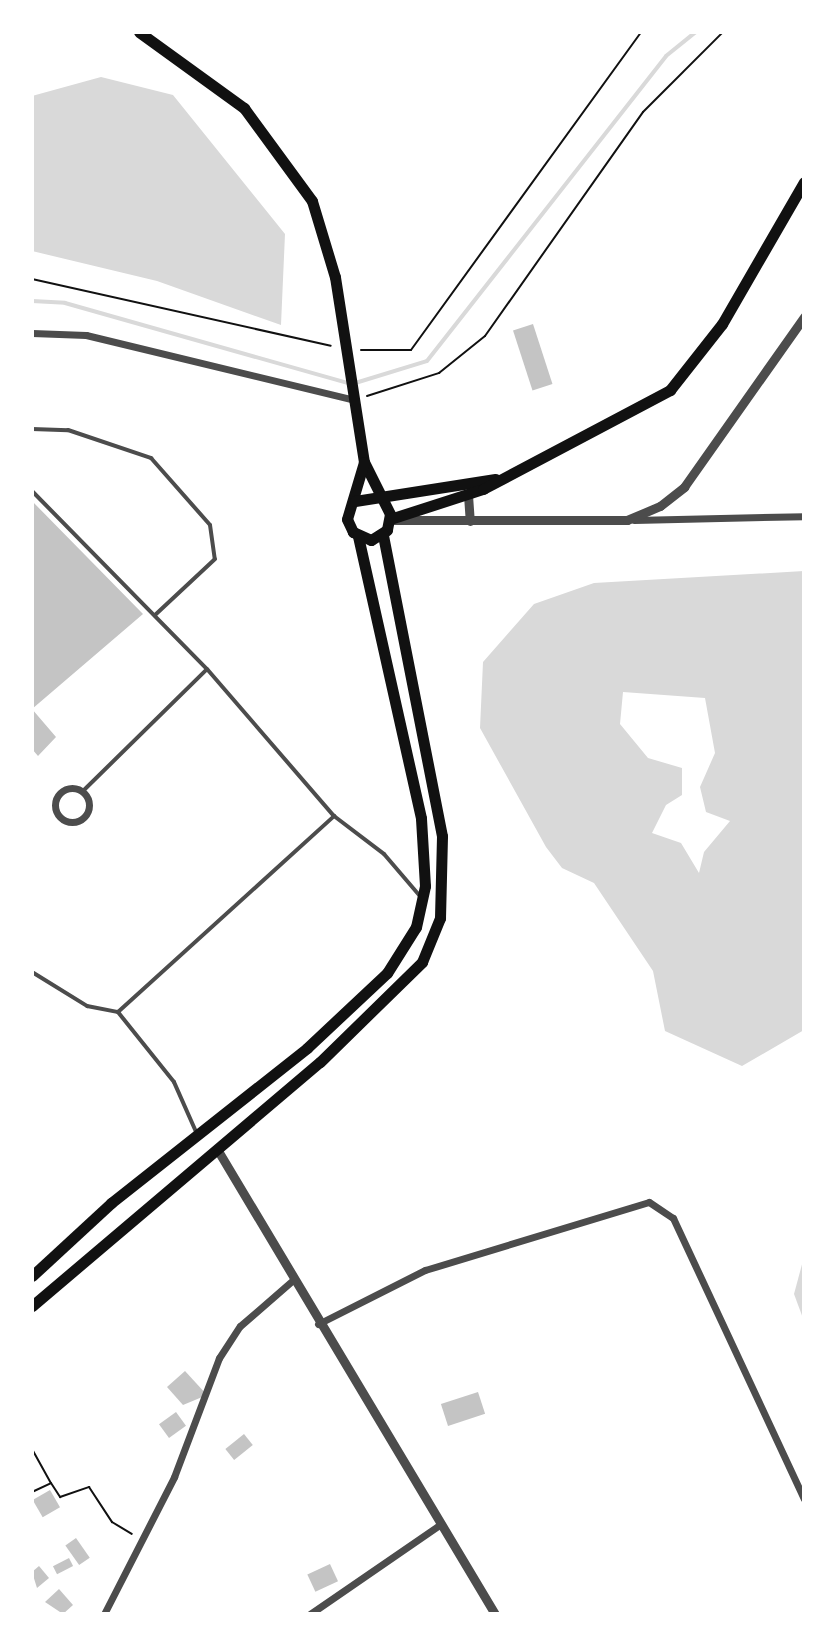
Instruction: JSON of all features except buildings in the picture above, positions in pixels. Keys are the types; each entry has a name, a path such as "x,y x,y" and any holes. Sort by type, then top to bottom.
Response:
{"main road":[{"path":"139,32 227,92 290,164 322,222 348,350 364,462 390,519"},
{"path":"32,1306 217,1149 401,986 422,962 440,918 442,836 430,748 383,534 390,519 468,495 670,390 722,324 804,182"},
{"path":"32,1276 111,1203 203,1135 387,973 405,951 423,900 424,838 407,738 358,536 347,519 355,501 364,462"},
{"path":"355,501 504,478"},
{"path":"358,536 383,534"}],"street":[{"path":"627,520 684,487 804,317"},
{"path":"32,333 86,335 354,400"},
{"path":"468,495 470,521"},
{"path":"390,519 627,520 804,516"},
{"path":"85,789 90,799 84,817 64,823 56,798 85,789"},
{"path":"217,1149 438,1526 495,1614"},
{"path":"318,1324 425,1270 649,1202 673,1218 804,1499"},
{"path":"104,1614 143,1541 219,1358 240,1326 293,1280"},
{"path":"310,1614 438,1526"}],"lane":[{"path":"32,429 68,430 151,458 210,525 215,559 155,615"},
{"path":"32,491 207,669 334,816 384,854 423,900"},
{"path":"85,789 207,669"},
{"path":"118,1012 334,816"},
{"path":"32,972 87,1006 118,1012 174,1082 203,1135"}],"path":[{"path":"32,279 348,350 411,350 641,32"},
{"path":"354,400 439,373 485,336 643,112 723,32"},
{"path":"32,1449 60,1497 89,1487 112,1522 143,1541"},
{"path":"32,1492 51,1483"},
{"path":"32,1510 32,1520"}],"shaded area":[{"path":"101,77 173,95 285,234 281,325 157,281 32,251 32,96"},
{"path":"804,571 804,1030 742,1066 665,1031 653,971 594,883 562,868 546,847 480,728 483,662 534,604 594,583","holes":["623,692 705,698 715,753 700,787 706,812 730,821 704,852 699,873 681,843 652,833 666,805 682,795 682,768 648,758 620,724"]},
{"path":"804,1257 804,1321 794,1294"}],"waterway":[{"path":"32,301 65,303 352,384 427,361 666,56 696,32"}]}
